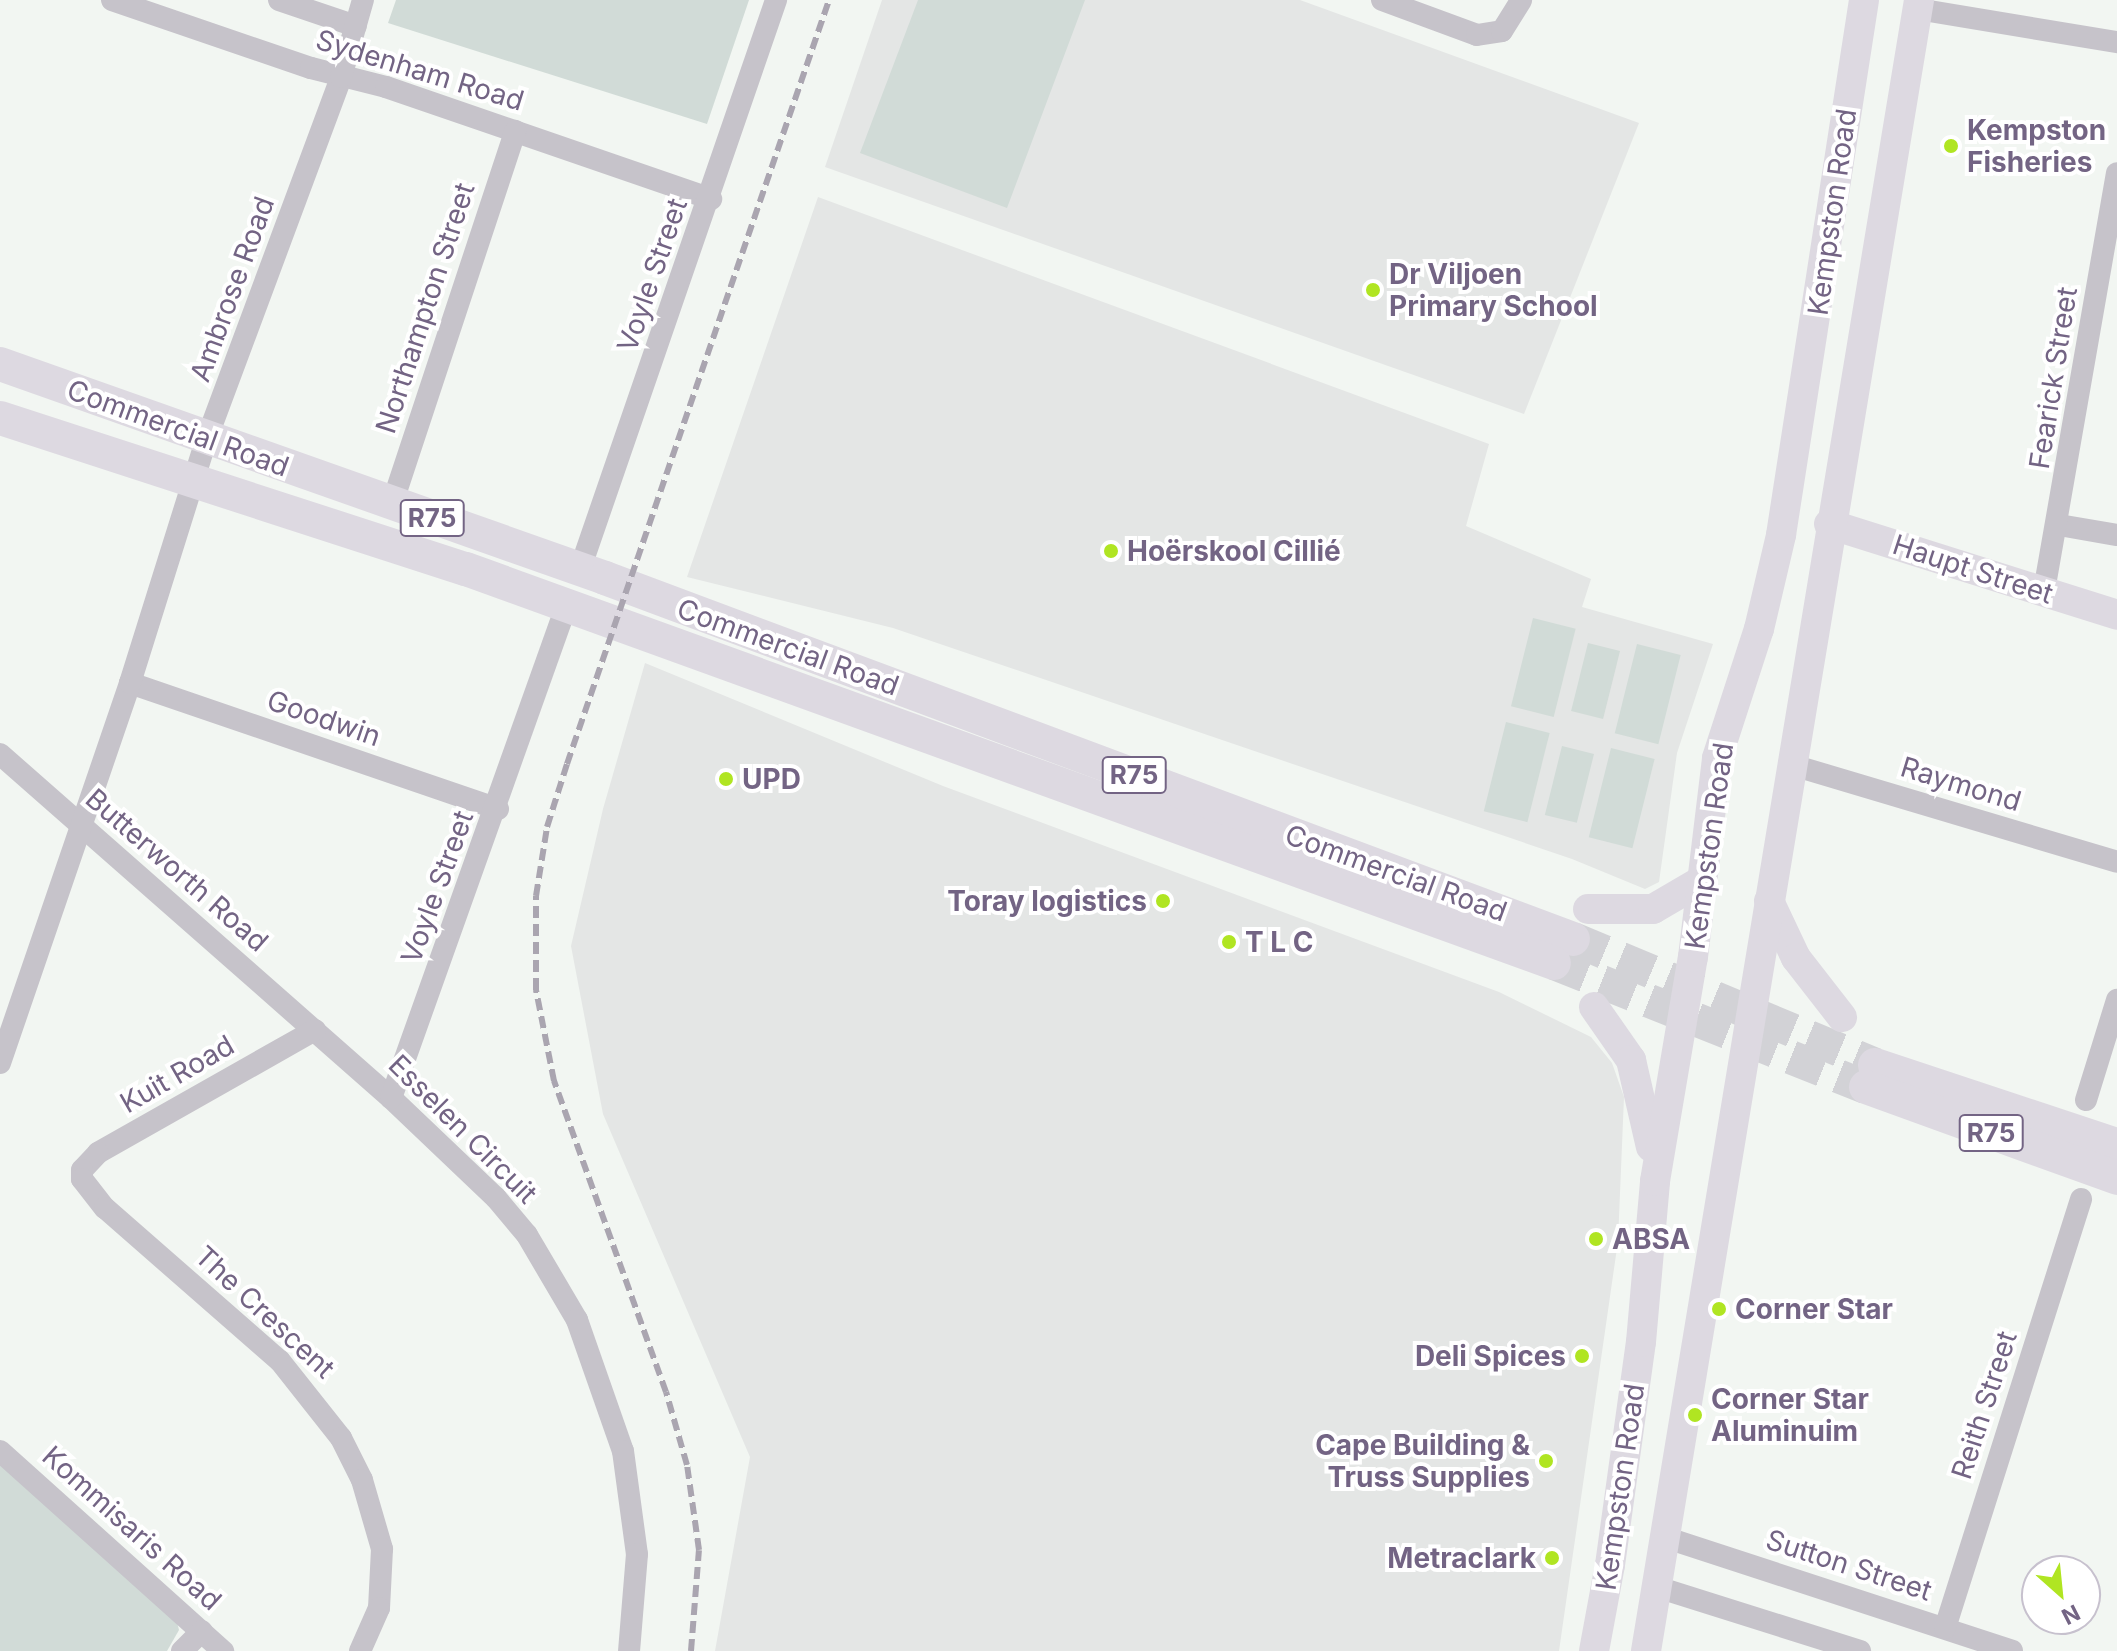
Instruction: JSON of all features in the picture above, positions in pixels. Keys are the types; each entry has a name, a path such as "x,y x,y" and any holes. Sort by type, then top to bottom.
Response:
{"main road":[{"name":"Kempston Road","path":"1594,1651 1641,1342 1655,1181 1717,758 1759,629 1796,458 1864,0"},
{"name":"Kempston Road","path":"1646,1651 1667,1538 1789,764 1918,4"},
{"name":"Commercial Road","path":"0,364 592,574 1572,937"},
{"name":"Commercial Road","path":"0,418 195,478 681,645 1572,937"},
{"name":"Haupt Street","path":"1829,524 2117,615"},
{"path":"1572,937 1653,909 1701,881"},
{"path":"1769,901 1796,958 1842,1017"},
{"path":"1594,1007 1621,1042 1642,1091 1655,1181"},
{"name":"R75","path":"2117,1145 1870,1076 2117,1178"}],"street":[{"name":"Sydenham Road","path":"112,0 137,4 341,77 515,131 711,199"},
{"name":"Sydenham Road","path":"279,0 356,26"},
{"name":"Ambrose Road","path":"79,825 130,683 207,438 341,77 363,0"},
{"name":"Voyle Street","path":"592,574 776,0"},
{"path":"1382,0 1477,35 1502,31 1519,11 1521,0"},
{"path":"1918,4 2117,42"},
{"name":"Northampton Street","path":"392,504 515,131"},
{"name":"Fearick Street","path":"2044,591 2059,525 2117,173"},
{"path":"2059,525 2117,535"},
{"name":"Voyle Street","path":"391,1098 498,809 578,608"},
{"name":"Goodwin","path":"130,683 498,809"},
{"name":"Butterworth Road","path":"0,754 315,1030"},
{"name":"Raymond","path":"1789,764 2117,862"},
{"path":"0,1063 79,825"},
{"path":"2086,1100 2117,1000"},
{"name":"Esselen Circuit","path":"315,1030 496,1198 553,1275 577,1320 623,1451 633,1504 637,1605 629,1651"},
{"name":"Kuit Road","path":"82,1179 82,1170 98,1153 315,1030"},
{"name":"The Crescent","path":"82,1179 105,1208 280,1361 341,1438 366,1490 383,1561 379,1608 360,1651"},
{"name":"Reith Street","path":"1945,1628 2081,1199"},
{"name":"Kommisaris Road","path":"0,1451 223,1651"},
{"name":"Sutton Street","path":"1667,1538 2012,1651"},
{"path":"1657,1587 1860,1651"},
{"path":"182,1651 202,1631"}],"shaded area":[{"path":"396,0 749,0 707,124 388,23"},
{"name":"Dr Viljoen Primary School","path":"882,0 1300,0 1639,123 1524,414 825,167"},
{"path":"918,0 1085,0 1007,208 860,153"},
{"name":"Hoërskool Cillié","path":"818,197 1489,444 1466,526 1591,579 1582,607 1713,644 1677,753 1659,882 1645,889 1572,859 893,628 687,577"},
{"path":"1533,618 1576,629 1554,717 1511,706"},
{"path":"1588,643 1620,651 1603,719 1571,711"},
{"path":"1637,644 1681,655 1658,744 1615,733"},
{"path":"645,663 943,786 1499,992 1591,1037 1612,1063 1624,1097 1618,1241 1559,1651 715,1651 750,1457 603,1114 571,946 603,809"},
{"path":"1506,722 1550,733 1527,822 1484,811"},
{"path":"1562,746 1594,754 1577,823 1545,815"},
{"path":"1611,748 1655,759 1632,848 1589,837"},
{"path":"0,1462 176,1618 179,1630 167,1651 0,1651"}],"tunnel":[{"path":"1573,939 1875,1065"},
{"path":"1554,963 1866,1087"}],"railway":[{"path":"691,1651 699,1550 687,1465 666,1392 554,1081 536,990 536,896 547,827 567,764 829,0"}],"place":[{"name":"Kempston Fisheries","path":"1951,146"},
{"name":"Dr Viljoen Primary School","path":"1373,290"},
{"name":"Hoërskool Cillié","path":"1111,551"},
{"name":"UPD","path":"726,779"},
{"name":"Toray logistics","path":"1163,901"},
{"name":"T L C","path":"1229,942"},
{"name":"ABSA","path":"1596,1239"},
{"name":"Corner Star","path":"1719,1309"},
{"name":"Deli Spices","path":"1582,1356"},
{"name":"Corner Star Aluminuim","path":"1695,1415"},
{"name":"Cape Building & Truss Supplies","path":"1546,1461"},
{"name":"Metraclark","path":"1552,1558"}]}
